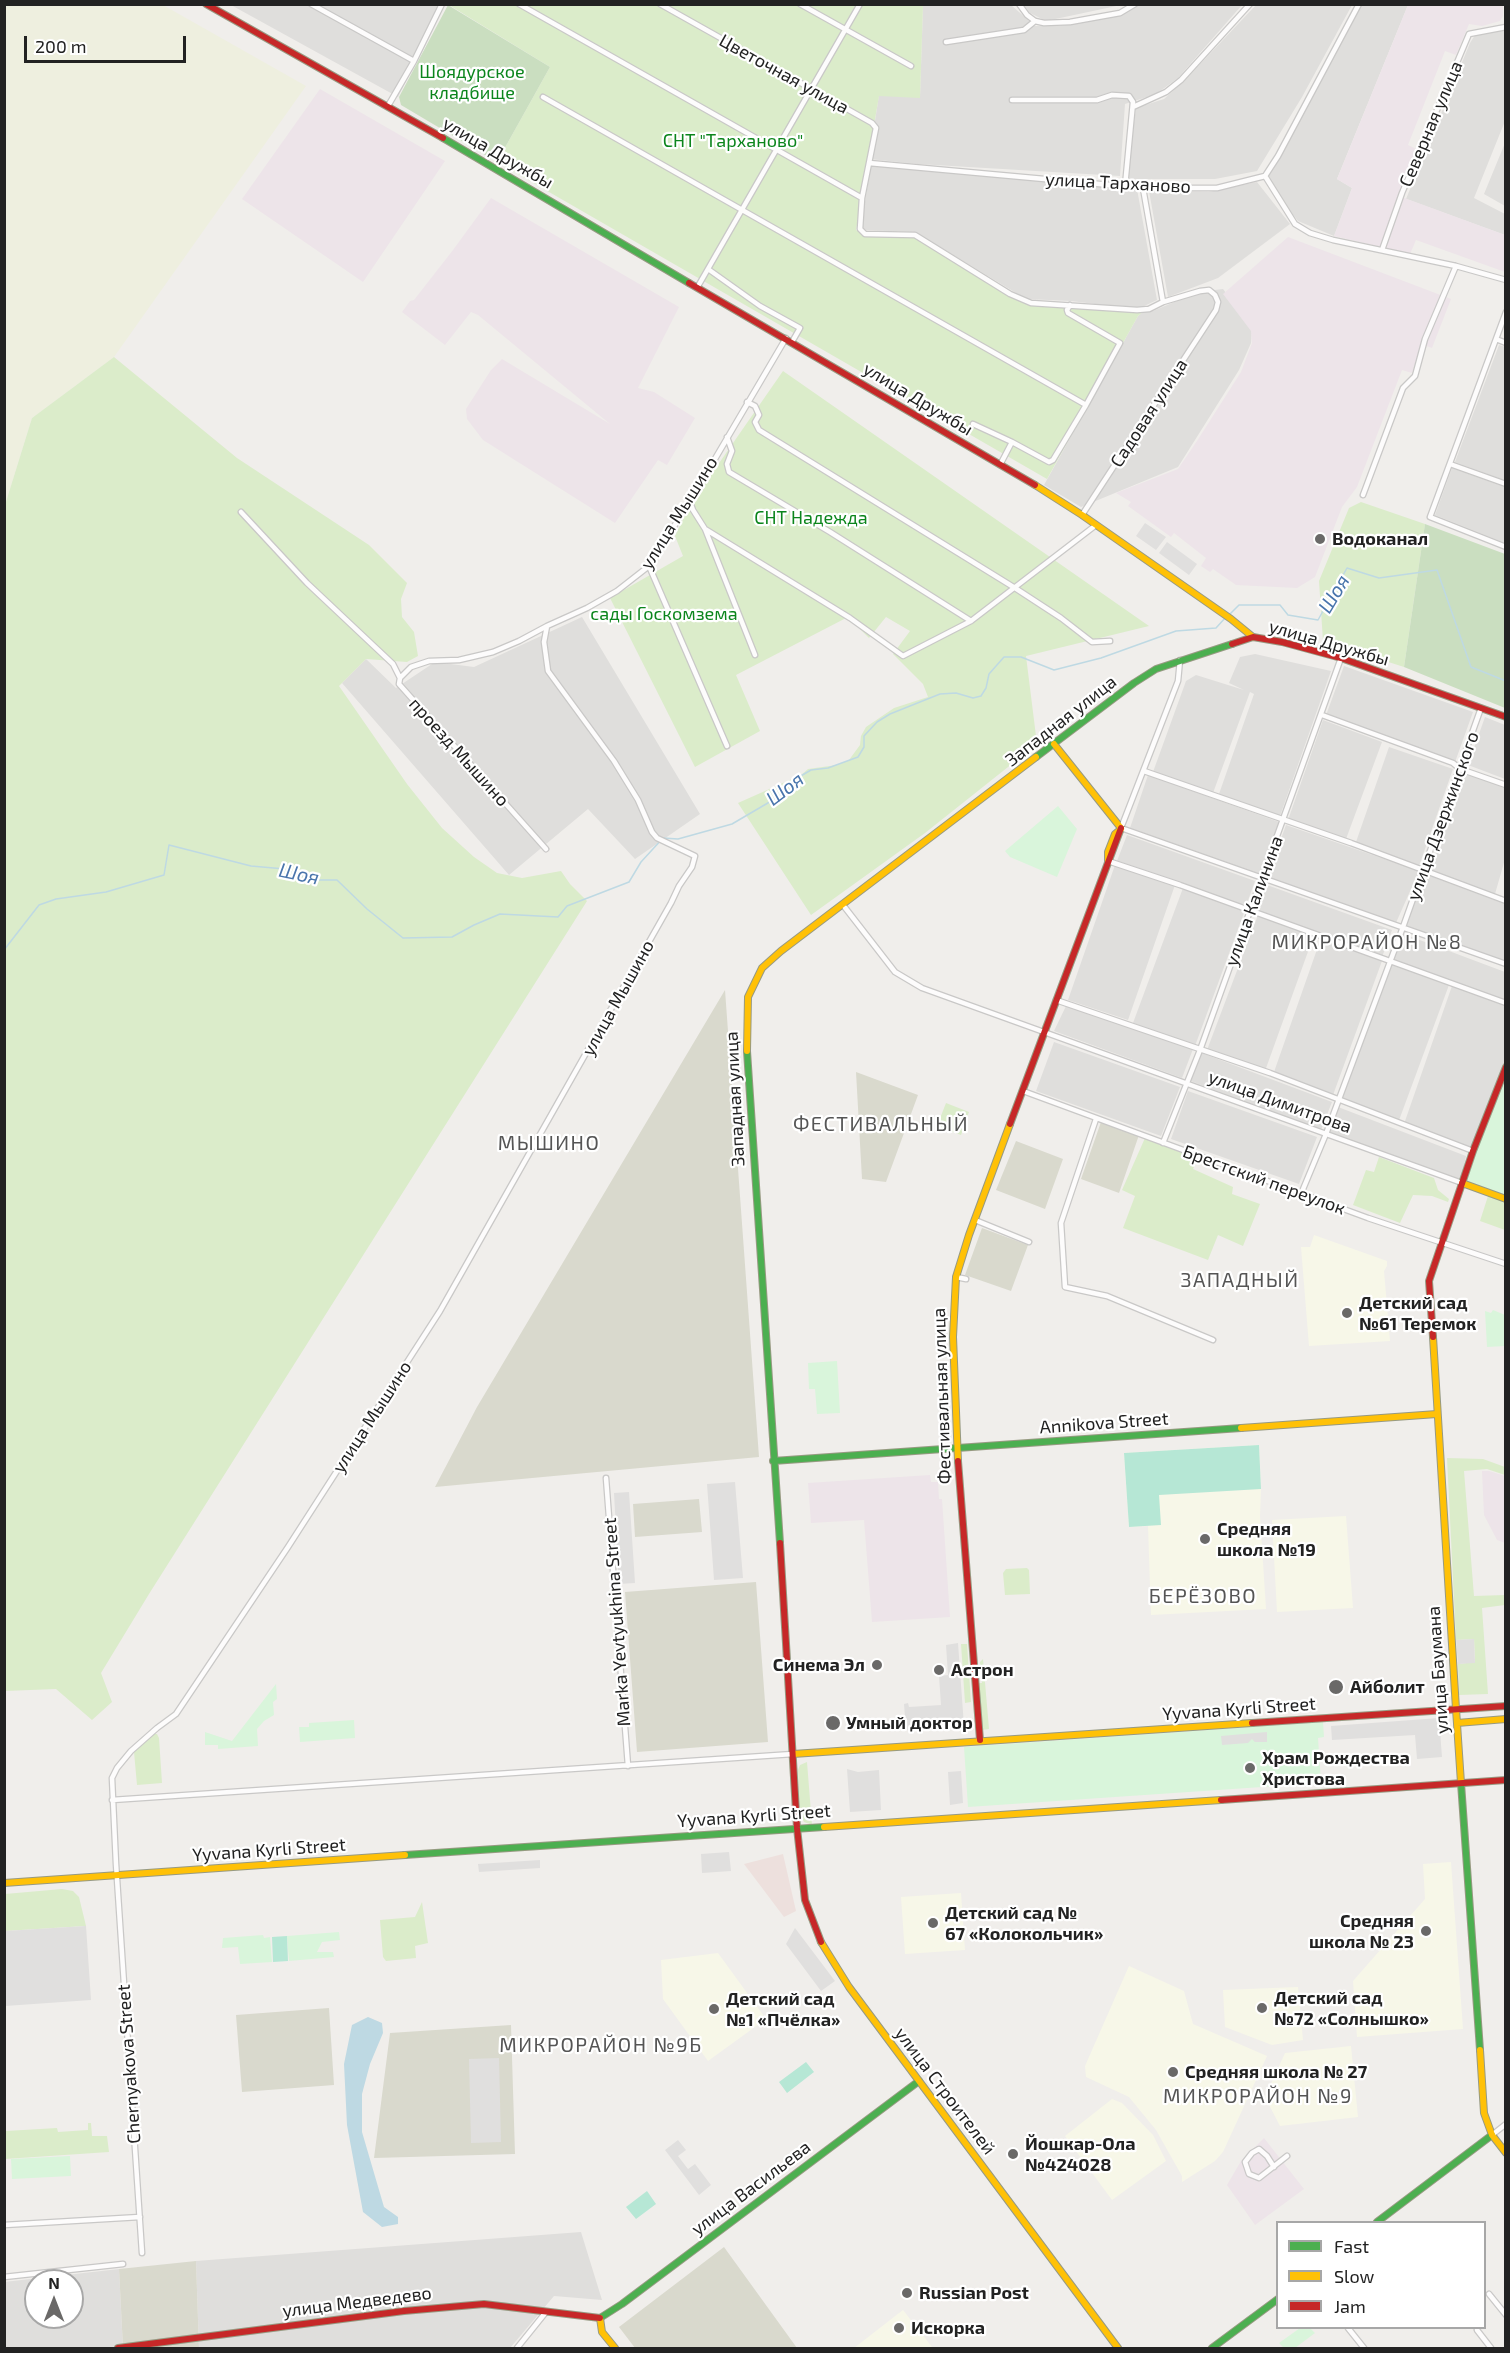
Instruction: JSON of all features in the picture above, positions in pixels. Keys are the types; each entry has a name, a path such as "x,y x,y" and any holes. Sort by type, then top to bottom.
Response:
{"main road":[{"name":"улица Дружбы","path":"206,4 388,105 1000,465 1082,515 1253,637 1341,658 1506,717"},
{"name":"Западная улица","path":"797,1828 746,1010 751,987 762,968 781,951 1147,674 1180,660 1253,637"},
{"path":"1054,744 1121,828"},
{"name":"Фестивальная улица","path":"980,1740 957,1448 953,1337 956,1277 1108,861 1108,852 1115,834 1121,828"},
{"name":"улица Баумана","path":"1506,1067 1473,1150 1441,1242 1429,1281 1428,1296 1484,2113 1492,2135 1506,2153"},
{"name":"улица Димитрова","path":"1462,1183 1506,1199"},
{"name":"Annikova Street","path":"773,1461 1437,1414"},
{"name":"Yyvana Kyrli Street","path":"793,1754 1506,1706"},
{"path":"1457,1723 1506,1719"},
{"name":"Yyvana Kyrli Street","path":"4,1883 1506,1780"},
{"name":"улица Строителей","path":"797,1828 805,1900 817,1935 849,1987 1118,2349"},
{"name":"улица Васильева","path":"600,2318 919,2081"},
{"path":"1380,2221 1492,2135"},
{"path":"1212,2349 1276,2301"},
{"name":"улица Медведево","path":"118,2349 244,2331 473,2305 503,2305 600,2318"},
{"path":"600,2318 602,2332 615,2349"}],"street":[{"path":"311,4 414,61"},
{"path":"388,105 414,61 442,4"},
{"path":"519,4 862,198"},
{"name":"Цветочная улица","path":"660,4 872,123 876,128 870,163"},
{"path":"800,4 911,66"},
{"path":"698,288 861,4"},
{"path":"1020,4 1035,21 1044,23 1070,22 1120,13 1135,4"},
{"path":"1133,107 1166,92 1181,80 1250,4"},
{"path":"1359,4 1278,156 1265,176 1295,224 1302,228 1333,240 1456,266 1506,280"},
{"path":"945,42 1024,30 1035,21"},
{"name":"Северная улица","path":"1382,250 1402,193 1469,34 1506,27"},
{"path":"1012,100 1097,99 1112,94 1129,96 1133,107 1125,186"},
{"path":"543,97 1086,405"},
{"path":"870,163 862,198 860,229 865,234 915,235 1031,303 1137,310 1149,309 1163,302 1143,188"},
{"name":"улица Тарханово","path":"870,163 1143,188 1217,188 1265,176"},
{"path":"1363,495 1403,388 1415,376 1425,339 1456,266"},
{"path":"708,269 760,306 800,327 789,340"},
{"name":"Садовая улица","path":"1082,515 1216,310 1218,298 1209,290 1163,302"},
{"path":"973,424 1049,462 1053,460 1120,343 1068,313 1070,305"},
{"path":"1506,312 1430,517 1506,547"},
{"path":"1496,339 1506,343"},
{"name":"улица Мышино","path":"179,1708 294,1538 440,1311 671,903 678,886 694,862 695,856 657,838 652,832 638,800 614,761 548,671 544,642 547,626 617,591 649,566 690,502 747,402 789,340"},
{"path":"747,402 755,406 759,415 755,422 759,430 1015,588 1061,618 1092,642 1110,641"},
{"path":"727,437 732,451 727,464 729,472 830,532 971,621"},
{"path":"1000,465 1012,442"},
{"path":"1450,464 1506,484"},
{"path":"690,502 705,529 755,655"},
{"path":"241,512 307,583 393,664 400,678"},
{"path":"705,529 850,618 903,656 971,621 1096,525"},
{"path":"649,566 727,746"},
{"name":"проезд Мышино","path":"546,849 399,684 400,678 411,667 493,652 547,626"},
{"name":"улица Калинина","path":"1163,1143 1200,1050 1341,658"},
{"name":"Фестивальная улица","path":"1121,828 1178,681 1180,660"},
{"name":"улица Дзержинского","path":"1301,1194 1326,1134 1403,927 1481,708"},
{"path":"1322,715 1506,785"},
{"path":"1144,771 1351,843 1506,901"},
{"path":"1121,828 1506,964"},
{"path":"1108,861 1506,1003"},
{"name":"улица Димитрова","path":"843,904 895,972 911,983 1462,1183"},
{"path":"1056,1000 1270,1073 1473,1150"},
{"name":"Брестский переулок","path":"1023,1091 1301,1194 1506,1263"},
{"path":"1096,1119 1061,1223 1065,1287 1107,1296 1213,1340"},
{"path":"975,1220 1029,1242"},
{"path":"956,1277 966,1279"},
{"name":"Marka Yevtyukhina Street","path":"606,1478 628,1766"},
{"name":"Chernyakova Street","path":"142,2253 112,1778 131,1751 157,1728 175,1717 179,1708"},
{"name":"Yyvana Kyrli Street","path":"112,1800 793,1754"},
{"path":"1492,2135 1506,2124"},
{"path":"1274,2167 1259,2149 1252,2153 1245,2162 1249,2174 1259,2178 1274,2167 1287,2156"},
{"path":"4,2224 140,2217"},
{"path":"4,2277 123,2264"},
{"path":"1489,2294 1506,2315"},
{"path":"517,2349 546,2312"},
{"path":"1349,2329 1364,2349"},
{"path":"1477,2330 1491,2349"}],"shaded area":[{"path":"231,5 444,5 398,97"},
{"path":"923,5 1011,5 1035,26 1059,26 1114,17 1139,5 1242,5 1178,78 1156,94 1125,104 1120,176 869,159 879,95 920,97"},
{"path":"1024,5 1121,5 1046,21 1030,13"},
{"path":"1256,5 1352,5 1302,97 1257,171 1215,179 1126,179 1136,108 1164,99"},
{"path":"1361,5 1408,5 1337,179 1352,188 1334,236 1298,221 1263,177"},
{"path":"1408,5 1503,5 1503,16 1500,21 1482,26 1469,24 1456,55 1445,51 1408,145 1418,150 1399,196 1505,235 1505,272 1416,240 1410,254 1334,236 1352,188 1337,179"},
{"path":"1505,29 1505,121 1474,198 1505,214 1505,235 1406,199 1470,43 1475,35"},
{"path":"320,89 445,161 363,282 242,199"},
{"path":"1505,143 1505,206 1484,194"},
{"path":"871,165 1137,189 1157,300 1142,307 1119,307 1071,301 1026,299 915,232 866,230 861,226"},
{"path":"1257,182 1290,224 1218,278 1168,297 1149,191 1209,192"},
{"path":"491,198 679,307 638,388 654,392 695,418 667,465 658,460 615,523 483,440 467,419 466,409 491,370 502,359 610,424 478,315 471,312 445,345 402,312 410,301 414,300"},
{"name":"Водоканал","path":"1288,237 1451,299 1432,348 1421,344 1412,373 1402,370 1357,487 1342,507 1315,577 1297,588 1236,585 1213,569 1210,572 1201,566 1206,558 1174,533 1171,537 1128,506 1131,502 1116,493 1178,469 1197,441 1241,372 1252,343 1251,331 1223,294"},
{"path":"1223,289 1252,327 1251,343 1239,370 1178,467 1081,507 1044,485 1138,316 1144,311 1153,311 1198,292"},
{"path":"1499,345 1506,347 1504,480 1455,462"},
{"path":"1452,468 1505,487 1505,543 1435,515"},
{"path":"1145,523 1166,537 1156,550 1136,536"},
{"path":"1167,542 1197,564 1189,575 1159,553"},
{"path":"582,617 700,814 635,859 588,809 509,875 342,683 366,659 396,688 435,662 474,667"},
{"path":"1255,654 1331,671 1280,816 1219,794 1254,694 1250,692 1213,793 1153,772 1186,681 1196,675 1244,690 1229,683 1240,657"},
{"path":"1344,666 1473,712 1454,765 1325,718"},
{"path":"1485,717 1505,725 1505,779 1468,765"},
{"path":"1323,720 1382,742 1346,839 1288,820"},
{"path":"1389,747 1453,769 1419,866 1356,842"},
{"path":"1466,773 1505,788 1505,859 1495,894 1430,871"},
{"path":"1148,775 1279,822 1260,874 1130,828"},
{"path":"1286,825 1419,871 1395,925 1267,877"},
{"path":"1127,835 1255,881 1246,906 1117,861"},
{"path":"1115,865 1175,885 1128,1020 1068,1000"},
{"path":"1425,874 1505,904 1505,966 1403,929"},
{"path":"1267,885 1392,930 1382,957 1257,910"},
{"path":"1183,888 1245,910 1195,1046 1133,1023"},
{"path":"1258,915 1314,935 1265,1071 1207,1050"},
{"path":"1401,933 1505,972 1505,1002 1393,959"},
{"path":"1321,938 1382,961 1333,1095 1274,1072"},
{"path":"1392,965 1449,985 1398,1123 1340,1102"},
{"path":"1453,983 1505,1003 1505,1067 1473,1151 1404,1124"},
{"path":"725,990 759,1457 435,1487 477,1407"},
{"path":"1066,1006 1193,1049 1182,1078 1054,1031"},
{"path":"1054,1042 1180,1087 1161,1136 1036,1091"},
{"path":"1199,1052 1332,1102 1321,1130 1188,1080"},
{"path":"856,1072 918,1095 886,1182 862,1179"},
{"path":"1188,1091 1317,1137 1299,1184 1171,1139"},
{"path":"1338,1107 1466,1156 1461,1180 1328,1133"},
{"path":"1101,1122 1139,1135 1119,1193 1081,1179"},
{"path":"1016,1141 1063,1159 1045,1209 996,1190"},
{"path":"982,1228 1028,1245 1011,1291 965,1275"},
{"name":"Детский сад №61 Теремок","path":"1314,1235 1387,1261 1384,1271 1390,1341 1309,1346 1301,1247 1310,1247"},
{"name":"Средняя школа №19","path":"1259,1445 1260,1516 1266,1609 1151,1615 1148,1526 1129,1527 1124,1453"},
{"path":"1482,1471 1505,1476 1505,1543 1497,1540 1484,1515"},
{"path":"930,1475 931,1482 938,1482 939,1499 942,1499 950,1617 872,1622 864,1520 811,1523 808,1483"},
{"path":"735,1482 743,1578 714,1580 707,1484"},
{"path":"629,1492 635,1583 619,1584 614,1493"},
{"path":"699,1499 702,1532 635,1537 633,1504"},
{"path":"1346,1516 1353,1608 1277,1612 1272,1520"},
{"path":"756,1582 768,1742 637,1752 625,1592"},
{"path":"1474,1639 1475,1663 1458,1664 1456,1640"},
{"path":"958,1643 964,1726 906,1730 904,1704 908,1703 909,1707 941,1705 939,1676 948,1675 946,1645"},
{"path":"1439,1718 1442,1757 1417,1759 1415,1735 1332,1740 1331,1726"},
{"path":"1267,1732 1267,1742 1255,1742 1252,1739 1248,1743 1222,1745 1221,1736"},
{"path":"847,1769 858,1772 879,1770 881,1810 850,1812"},
{"path":"961,1771 963,1803 950,1805 948,1772"},
{"path":"729,1852 731,1871 702,1873 701,1854"},
{"path":"783,1854 796,1911 784,1917 744,1864"},
{"path":"540,1860 540,1868 479,1872 478,1864"},
{"name":"Средняя школа № 23","path":"1451,1862 1463,2029 1357,2037 1353,1981 1425,1899 1423,1864"},
{"name":"Детский сад № 67 «Колокольчик»","path":"961,1893 965,1950 905,1954 901,1897"},
{"path":"86,1926 91,2000 5,2006 5,1931"},
{"path":"795,1928 835,1981 821,1991 786,1944"},
{"name":"Детский сад №1 «Пчёлка»","path":"718,1953 766,2019 708,2061 663,1999 661,1960"},
{"name":"Средняя школа № 27","path":"1129,1966 1184,1991 1193,2024 1267,2056 1223,2152 1215,2161 1182,2182 1182,2176 1156,2130 1129,2097 1086,2077 1085,2066"},
{"name":"Детский сад №72 «Солнышко»","path":"1298,1987 1303,2040 1272,2045 1225,2027 1223,1990"},
{"path":"329,2008 334,2085 242,2092 236,2015"},
{"path":"511,2025 515,2154 374,2158 390,2033"},
{"path":"1351,2046 1358,2117 1280,2126 1265,2097 1285,2053"},
{"path":"499,2058 501,2142 471,2143 469,2059"},
{"path":"1112,2099 1122,2103 1153,2135 1166,2161 1112,2200 1065,2136"},
{"path":"1264,2138 1304,2189 1255,2225 1227,2185 1241,2161"},
{"path":"678,2140 686,2150 678,2156 688,2169 695,2164 711,2185 699,2195 665,2150"},
{"path":"581,2232 602,2300 554,2296 510,2348 199,2348 196,2261"},
{"path":"724,2247 797,2348 635,2348 619,2327"},
{"path":"196,2261 199,2348 123,2348 119,2269"},
{"path":"119,2269 123,2348 5,2348 4,2282 24,2280 24,2329 84,2329 84,2273"},
{"name":"Искорка","path":"903,2310 932,2347 854,2348"}],"green space":[{"path":"5,5 163,5 306,86 114,357 32,418 5,505"},
{"name":"Шоядурское кладбище","path":"448,5 550,67 497,162 401,105 399,97"},
{"name":"СНТ \"Тарханово\"","path":"449,5 923,5 920,98 879,96 856,230 866,235 915,236 1029,305 1144,311 1138,316 1047,479 497,162 550,67"},
{"path":"114,357 237,458 369,545 407,583 401,599 402,617 414,632 418,656 407,662 366,659 339,686 407,784 442,828 474,857 497,873 522,878 561,871 587,901 101,1673 112,1702 92,1720 56,1689 5,1691 5,505 32,418"},
{"name":"СНТ Надежда","path":"783,371 1149,626 1026,656 1037,744 925,833 811,915 738,803 801,775 808,769 837,765 849,760 860,745 861,736 866,727 894,708 928,697 923,684 893,654 910,631 886,617 869,638 848,617 736,675 760,731 695,767 610,598 683,556 675,536 690,505"},
{"path":"1361,502 1425,524 1404,667 1323,641 1319,581 1349,508"},
{"path":"1425,524 1505,554 1505,708 1404,667"},
{"path":"1058,806 1077,829 1057,877 1010,857 1005,851"},
{"path":"1505,1076 1505,1195 1465,1180"},
{"path":"946,1103 969,1112 961,1135 937,1126"},
{"path":"1145,1138 1197,1159 1193,1169 1233,1187 1232,1194 1260,1204 1243,1246 1218,1235 1208,1260 1123,1228 1135,1196 1122,1190"},
{"path":"1379,1157 1434,1178 1438,1190 1449,1199 1448,1202 1432,1196 1413,1195 1400,1223 1353,1205 1366,1170 1374,1172"},
{"path":"1488,1196 1505,1202 1505,1230 1480,1221"},
{"path":"1493,1310 1505,1315 1505,1346 1487,1347 1485,1311 1491,1313"},
{"path":"837,1361 840,1413 817,1414 815,1389 809,1389 808,1363"},
{"path":"1259,1445 1261,1489 1159,1495 1161,1525 1129,1527 1124,1453"},
{"path":"1447,1458 1483,1459 1505,1467 1505,1475 1487,1469 1464,1471 1474,1596 1505,1595 1505,1605 1482,1608 1488,1694 1459,1695 1458,1664 1475,1662 1474,1639 1456,1640"},
{"path":"1027,1568 1030,1594 1005,1595 1003,1573 1006,1569"},
{"path":"961,1644 967,1644 971,1702 965,1703"},
{"path":"983,1659 989,1729 982,1730 978,1683 982,1683 980,1662"},
{"path":"276,1684 277,1699 273,1702 274,1715 257,1729 258,1746 218,1749 218,1745 205,1745 205,1732 232,1741"},
{"path":"354,1720 355,1738 300,1742 299,1727 309,1727 309,1723"},
{"path":"1323,1722 1324,1737 1318,1738 1321,1783 968,1807 964,1747"},
{"path":"154,1734 157,1734 159,1738 162,1783 137,1785 134,1752"},
{"path":"807,1762 812,1825 804,1822 800,1814 798,1770 800,1765"},
{"path":"62,1889 73,1891 79,1897 86,1926 5,1931 5,1894"},
{"path":"422,1902 428,1943 415,1946 416,1958 386,1961 383,1957 380,1920 415,1917"},
{"path":"339,1932 340,1940 322,1942 317,1952 333,1952 334,1957 289,1961 287,1936"},
{"path":"263,1935 264,1938 270,1937 272,1962 240,1964 238,1947 222,1948 223,1938"},
{"path":"287,1936 288,1961 273,1962 272,1937"},
{"path":"806,2062 814,2072 787,2093 779,2082"},
{"path":"88,2123 91,2123 92,2136 107,2136 109,2152 5,2159 5,2128 6,2131 57,2128 58,2132 88,2130"},
{"path":"70,2156 71,2176 12,2179 11,2159"},
{"path":"647,2191 656,2204 636,2219 626,2207"},
{"path":"1299,2329 1311,2329 1315,2333 1295,2348 1284,2348 1279,2343"}],"water":[{"path":"368,2017 382,2023 383,2033 370,2064 362,2094 362,2132 384,2207 398,2217 398,2224 382,2227 363,2212 347,2125 344,2064 352,2025"}],"waterway":[{"name":"Шоя","path":"1230,614 1239,605 1280,605 1288,615 1318,620 1347,568 1379,578 1437,570 1471,667 1506,681"},
{"name":"Шоя","path":"4,950 39,905 56,899 106,892 164,875 169,845 251,866 285,869 314,880 337,880 367,909 403,938 452,937 500,914 558,917 567,906 629,882 641,862 663,838 678,839 732,824 790,790 799,777 811,770 828,768 858,757 864,747 864,736 877,722 890,714 940,694 956,693 973,698 981,696 986,688 989,674 1004,657 1021,657 1054,670 1101,658 1176,631 1216,628 1226,617"}],"traffic: fast":[{"path":"443,138 689,283"},
{"path":"1036,757 1156,669 1232,644"},
{"path":"747,1051 780,1543"},
{"path":"773,1461 1241,1428"},
{"path":"1461,1783 1480,2050"},
{"path":"405,1855 824,1827"},
{"path":"600,2318 622,2304 919,2081"},
{"path":"1378,2221 1492,2135"},
{"path":"1212,2348 1276,2300"}],"traffic: slow":[{"path":"1035,485 1082,515 1231,619 1253,637"},
{"path":"1054,744 1121,828"},
{"path":"747,1051 748,997 762,968 781,951 1036,757"},
{"path":"1108,861 1108,852 1115,834 1121,829"},
{"path":"958,1461 953,1337 956,1277 1010,1124"},
{"path":"1462,1183 1506,1199"},
{"path":"1433,1337 1456,1709"},
{"path":"1241,1428 1437,1414"},
{"path":"1456,1709 1461,1783"},
{"path":"1457,1723 1506,1719"},
{"path":"793,1754 1252,1723"},
{"path":"824,1827 1221,1800"},
{"path":"4,1883 405,1855"},
{"path":"821,1942 849,1987 1118,2348"},
{"path":"1480,2050 1484,2113 1492,2135 1506,2153"},
{"path":"600,2318 602,2332 615,2348"}],"traffic: jam":[{"path":"206,4 443,138"},
{"path":"689,283 1035,485"},
{"path":"1232,644 1253,637 1282,642 1341,658 1506,717"},
{"path":"1010,1124 1121,828"},
{"path":"1433,1337 1429,1281 1473,1151 1506,1067"},
{"path":"958,1461 980,1740"},
{"path":"780,1543 797,1828 805,1900 821,1942"},
{"path":"1252,1723 1506,1706"},
{"path":"1221,1800 1506,1780"},
{"path":"118,2348 404,2311 484,2304 600,2318"}],"place":[{"name":"Водоканал","path":"1320,539"},
{"name":"Детский сад №61 Теремок","path":"1347,1313"},
{"name":"Средняя школа №19","path":"1205,1539"},
{"name":"Синема Эл","path":"877,1665"},
{"name":"Астрон","path":"939,1670"},
{"name":"Айболит","path":"1336,1687"},
{"name":"Умный доктор","path":"833,1723"},
{"name":"Храм Рождества Христова","path":"1250,1768"},
{"name":"Детский сад № 67 «Колокольчик»","path":"933,1923"},
{"name":"Средняя школа № 23","path":"1426,1931"},
{"name":"Детский сад №72 «Солнышко»","path":"1262,2008"},
{"name":"Детский сад №1 «Пчёлка»","path":"714,2009"},
{"name":"Средняя школа № 27","path":"1173,2072"},
{"name":"Йошкар-Ола №424028","path":"1013,2154"},
{"name":"Russian Post","path":"907,2293"},
{"name":"Искорка","path":"899,2328"}],"district":[{"name":"МИКРОРАЙОН №8","path":"1367,942"},
{"name":"ФЕСТИВАЛЬНЫЙ","path":"881,1124"},
{"name":"МЫШИНО","path":"549,1143"},
{"name":"ЗАПАДНЫЙ","path":"1240,1280"},
{"name":"БЕРЁЗОВО","path":"1203,1596"},
{"name":"МИКРОРАЙОН №9Б","path":"601,2045"},
{"name":"МИКРОРАЙОН №9","path":"1258,2096"}],"park label":[{"name":"сады Госкомзема","path":"664,614"}]}
